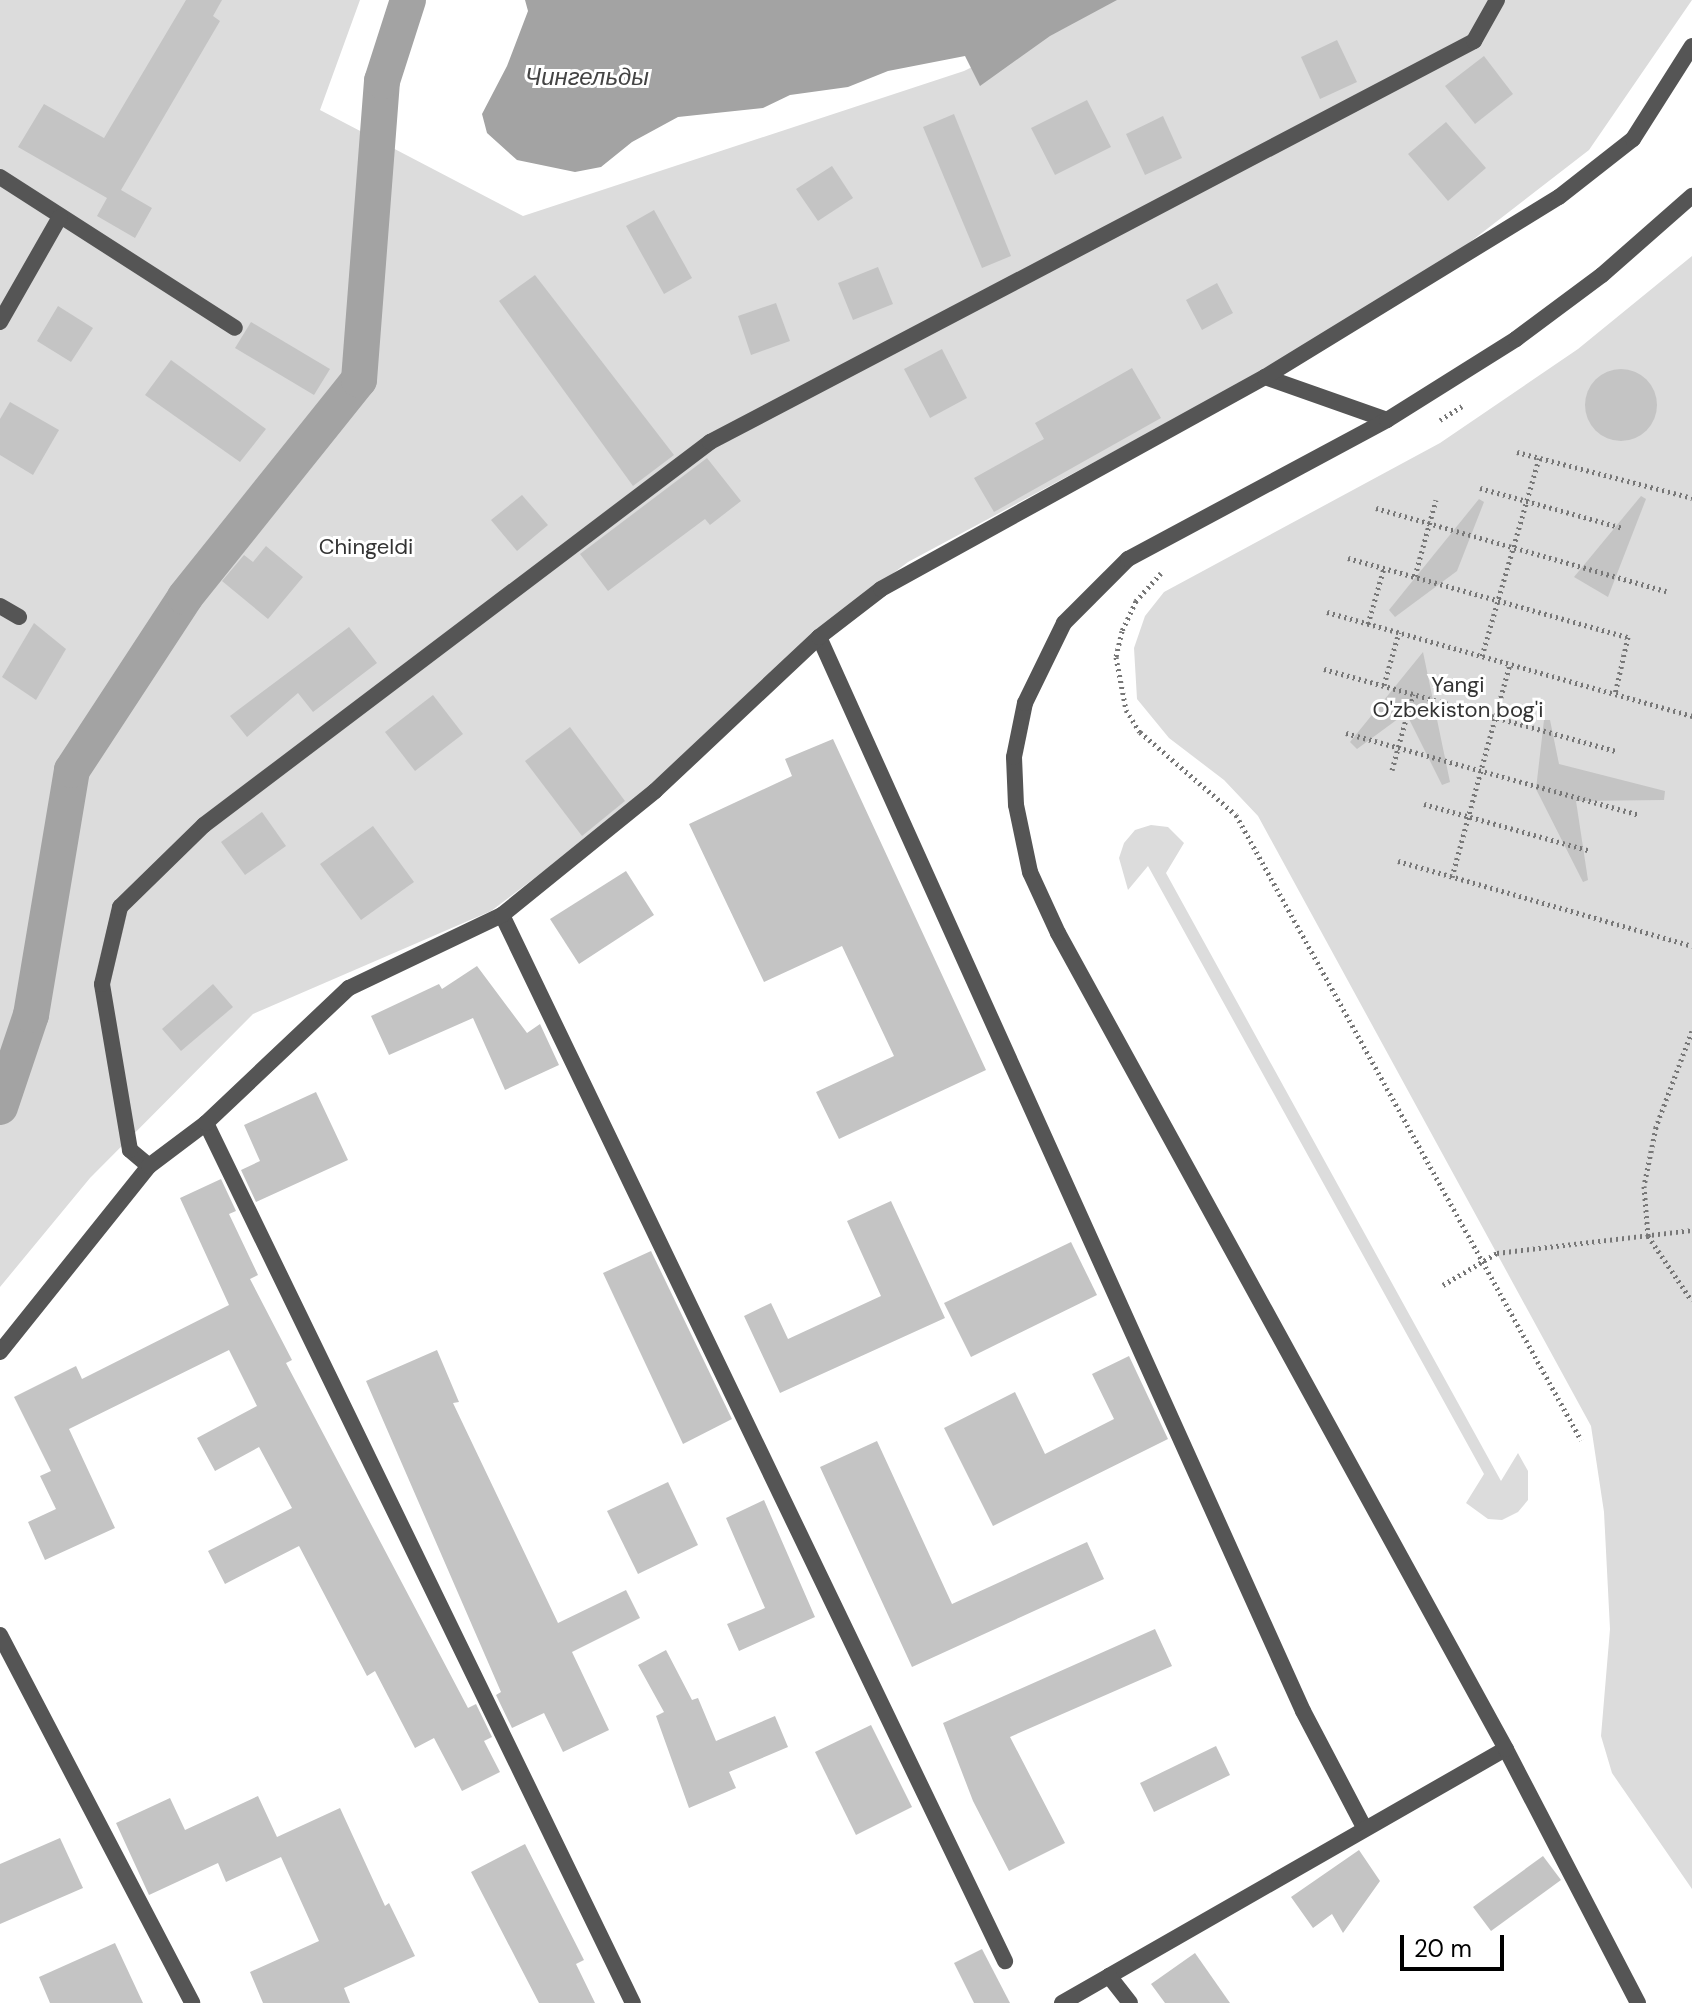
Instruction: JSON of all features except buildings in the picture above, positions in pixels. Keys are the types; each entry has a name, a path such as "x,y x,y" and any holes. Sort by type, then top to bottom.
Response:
{"street":[{"path":"149,1166 130,1150 102,984 120,907 204,825 710,442 1474,41 1497,0"},
{"path":"0,1352 149,1166 206,1123 349,988 502,915 655,791 819,637 881,589 1265,377 1583,178 1633,139 1692,46"},
{"path":"0,177 235,328"},
{"path":"1638,2003 1506,1749 1058,933 1030,872 1016,805 1014,757 1025,703 1064,623 1128,559 1387,420 1516,339 1602,275 1692,196"},
{"path":"0,322 60,217"},
{"path":"1265,377 1387,420"},
{"path":"0,606 19,617"},
{"path":"819,637 1297,1697 1365,1829"},
{"path":"502,915 1005,1961"},
{"path":"206,1123 633,2003"},
{"path":"0,1635 192,2003"},
{"path":"1062,2003 1506,1749"},
{"path":"1109,1976 1130,2003"}],"path":[{"path":"1436,422 1475,397"},
{"path":"1517,452 1692,498"},
{"path":"1482,656 1539,458"},
{"path":"1480,488 1623,528"},
{"path":"1415,576 1436,500"},
{"path":"1376,508 1666,591"},
{"path":"1348,558 1628,637 1615,694"},
{"path":"1174,566 1136,601 1122,631 1116,657 1126,710 1140,732 1236,815 1581,1440"},
{"path":"1368,624 1384,568"},
{"path":"1327,612 1692,716"},
{"path":"1384,686 1399,632"},
{"path":"1452,877 1510,664"},
{"path":"1324,669 1616,751"},
{"path":"1392,770 1413,694"},
{"path":"1346,733 1640,815"},
{"path":"1424,804 1591,851"},
{"path":"1398,861 1692,946"},
{"path":"1692,1031 1656,1127 1644,1186 1648,1236 1692,1301"},
{"path":"1443,1285 1497,1253 1689,1230"}],"green space":[{"name":"Chingeldi","path":"0,0 360,0 320,110 523,216 964,71 1109,0 1692,0 1589,150 1443,263 1262,372 908,562 815,633 647,793 491,911 253,1014 90,1178 0,1287"},
{"name":"Yangi O'zbekiston bog'i","path":"1692,256 1692,1889 1612,1773 1601,1736 1610,1629 1604,1512 1591,1426 1258,816 1224,780 1169,738 1137,699 1134,648 1145,616 1164,592 1440,443 1578,349"},
{"path":"1151,825 1168,827 1184,843 1166,873 1501,1481 1518,1453 1528,1471 1528,1500 1518,1512 1502,1520 1488,1519 1466,1503 1484,1474 1148,866 1128,890 1119,858 1124,843 1135,830"}],"water":[{"name":"Чингельды","path":"525,0 1117,0 1050,36 980,86 965,56 888,71 848,87 790,95 763,108 678,117 632,142 601,167 575,172 517,160 487,133 482,114 507,66 528,11"}],"waterway":[{"path":"0,1107 31,1015 72,770 185,597 359,380 382,81 408,0"}]}
